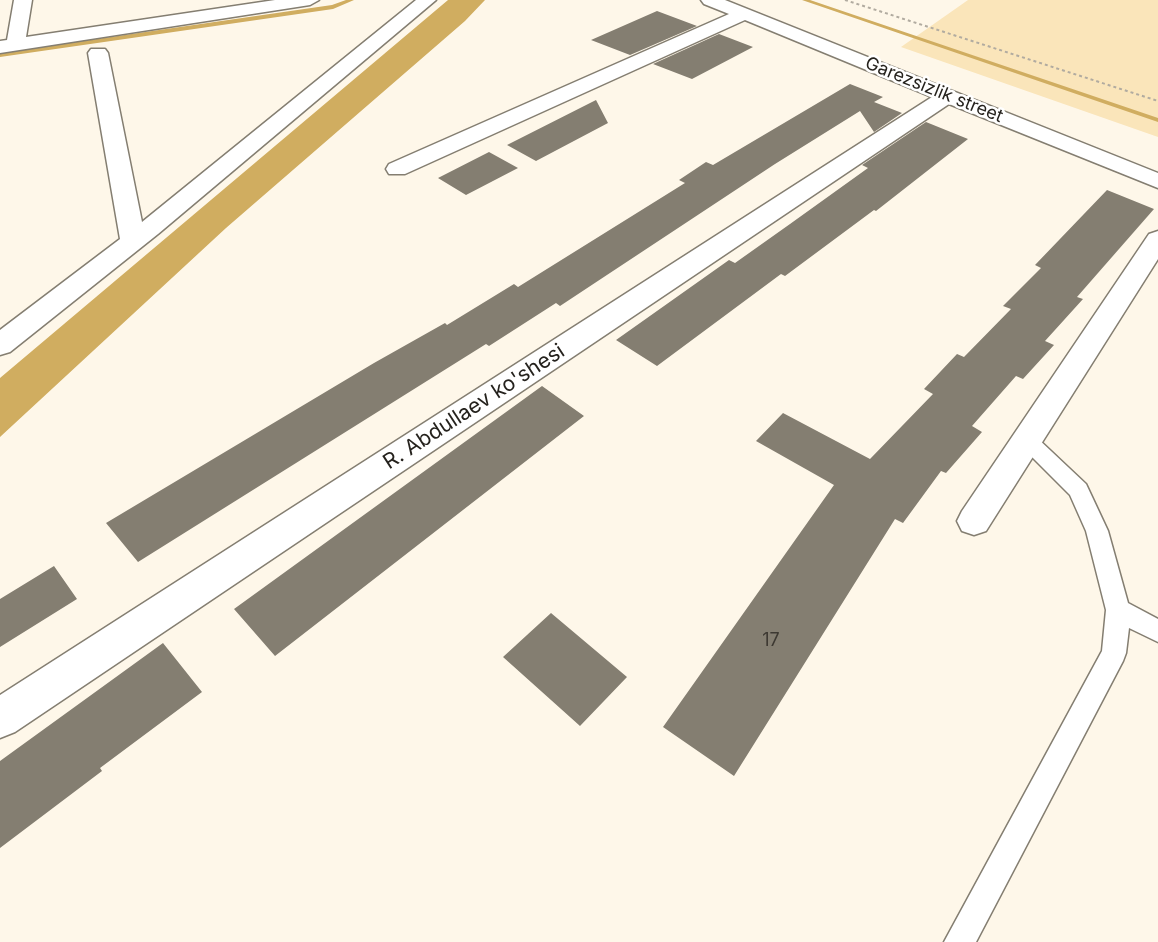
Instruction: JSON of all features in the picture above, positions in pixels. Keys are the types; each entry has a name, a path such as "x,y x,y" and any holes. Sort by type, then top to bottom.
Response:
{"street":[{"path":"23,0 8,46 310,0"},
{"path":"0,345 133,241 427,0"},
{"name":"Garezsizlik street","path":"710,0 1158,181"},
{"path":"397,169 744,14"},
{"path":"98,53 133,241"},
{"name":"R. Abdullaev ko'shesi","path":"0,718 947,96"},
{"path":"974,522 1158,239"}],"lane":[{"path":"959,942 1114,653 1118,610 1097,531 1078,490 1027,440"},
{"path":"1118,610 1158,631"}],"path":[{"path":"845,0 1158,101"}],"shaded area":[{"path":"448,0 485,0 465,21 226,228 0,437 0,378"},
{"path":"968,0 1158,0 1158,137 901,47"}],"building":[{"path":"657,11 697,26 630,55 591,40"},
{"path":"719,34 753,47 692,79 653,64"},
{"path":"850,84 883,97 874,102 902,113 874,132 860,111 775,164 560,306 556,303 489,346 486,344 138,562 106,523 374,363 445,323 447,325 514,284 518,287 685,183 679,180 706,162 713,165"},
{"path":"596,100 608,123 536,161 507,145"},
{"path":"926,122 968,139 876,211 874,210 785,276 781,274 657,366 616,340 729,260 735,263 868,168 862,165"},
{"path":"489,152 518,168 466,195 438,178"},
{"path":"1107,190 1154,209 1077,297 1083,299 1045,341 1054,345 1023,379 1016,376 972,426 982,432 946,473 941,471 903,523 895,519 734,776 663,727 834,485 756,441 783,413 870,459 933,394 924,389 957,354 964,357 1011,309 1003,306 1041,268 1035,265"},
{"path":"542,386 584,416 275,656 234,609"},
{"path":"54,566 77,599 0,647 0,599"},
{"path":"551,613 627,677 580,726 503,657"},
{"path":"163,643 202,692 100,768 102,771 0,848 0,761"}],"waterway":[{"path":"0,55 333,7 351,0"},
{"path":"805,0 1158,120"}]}
